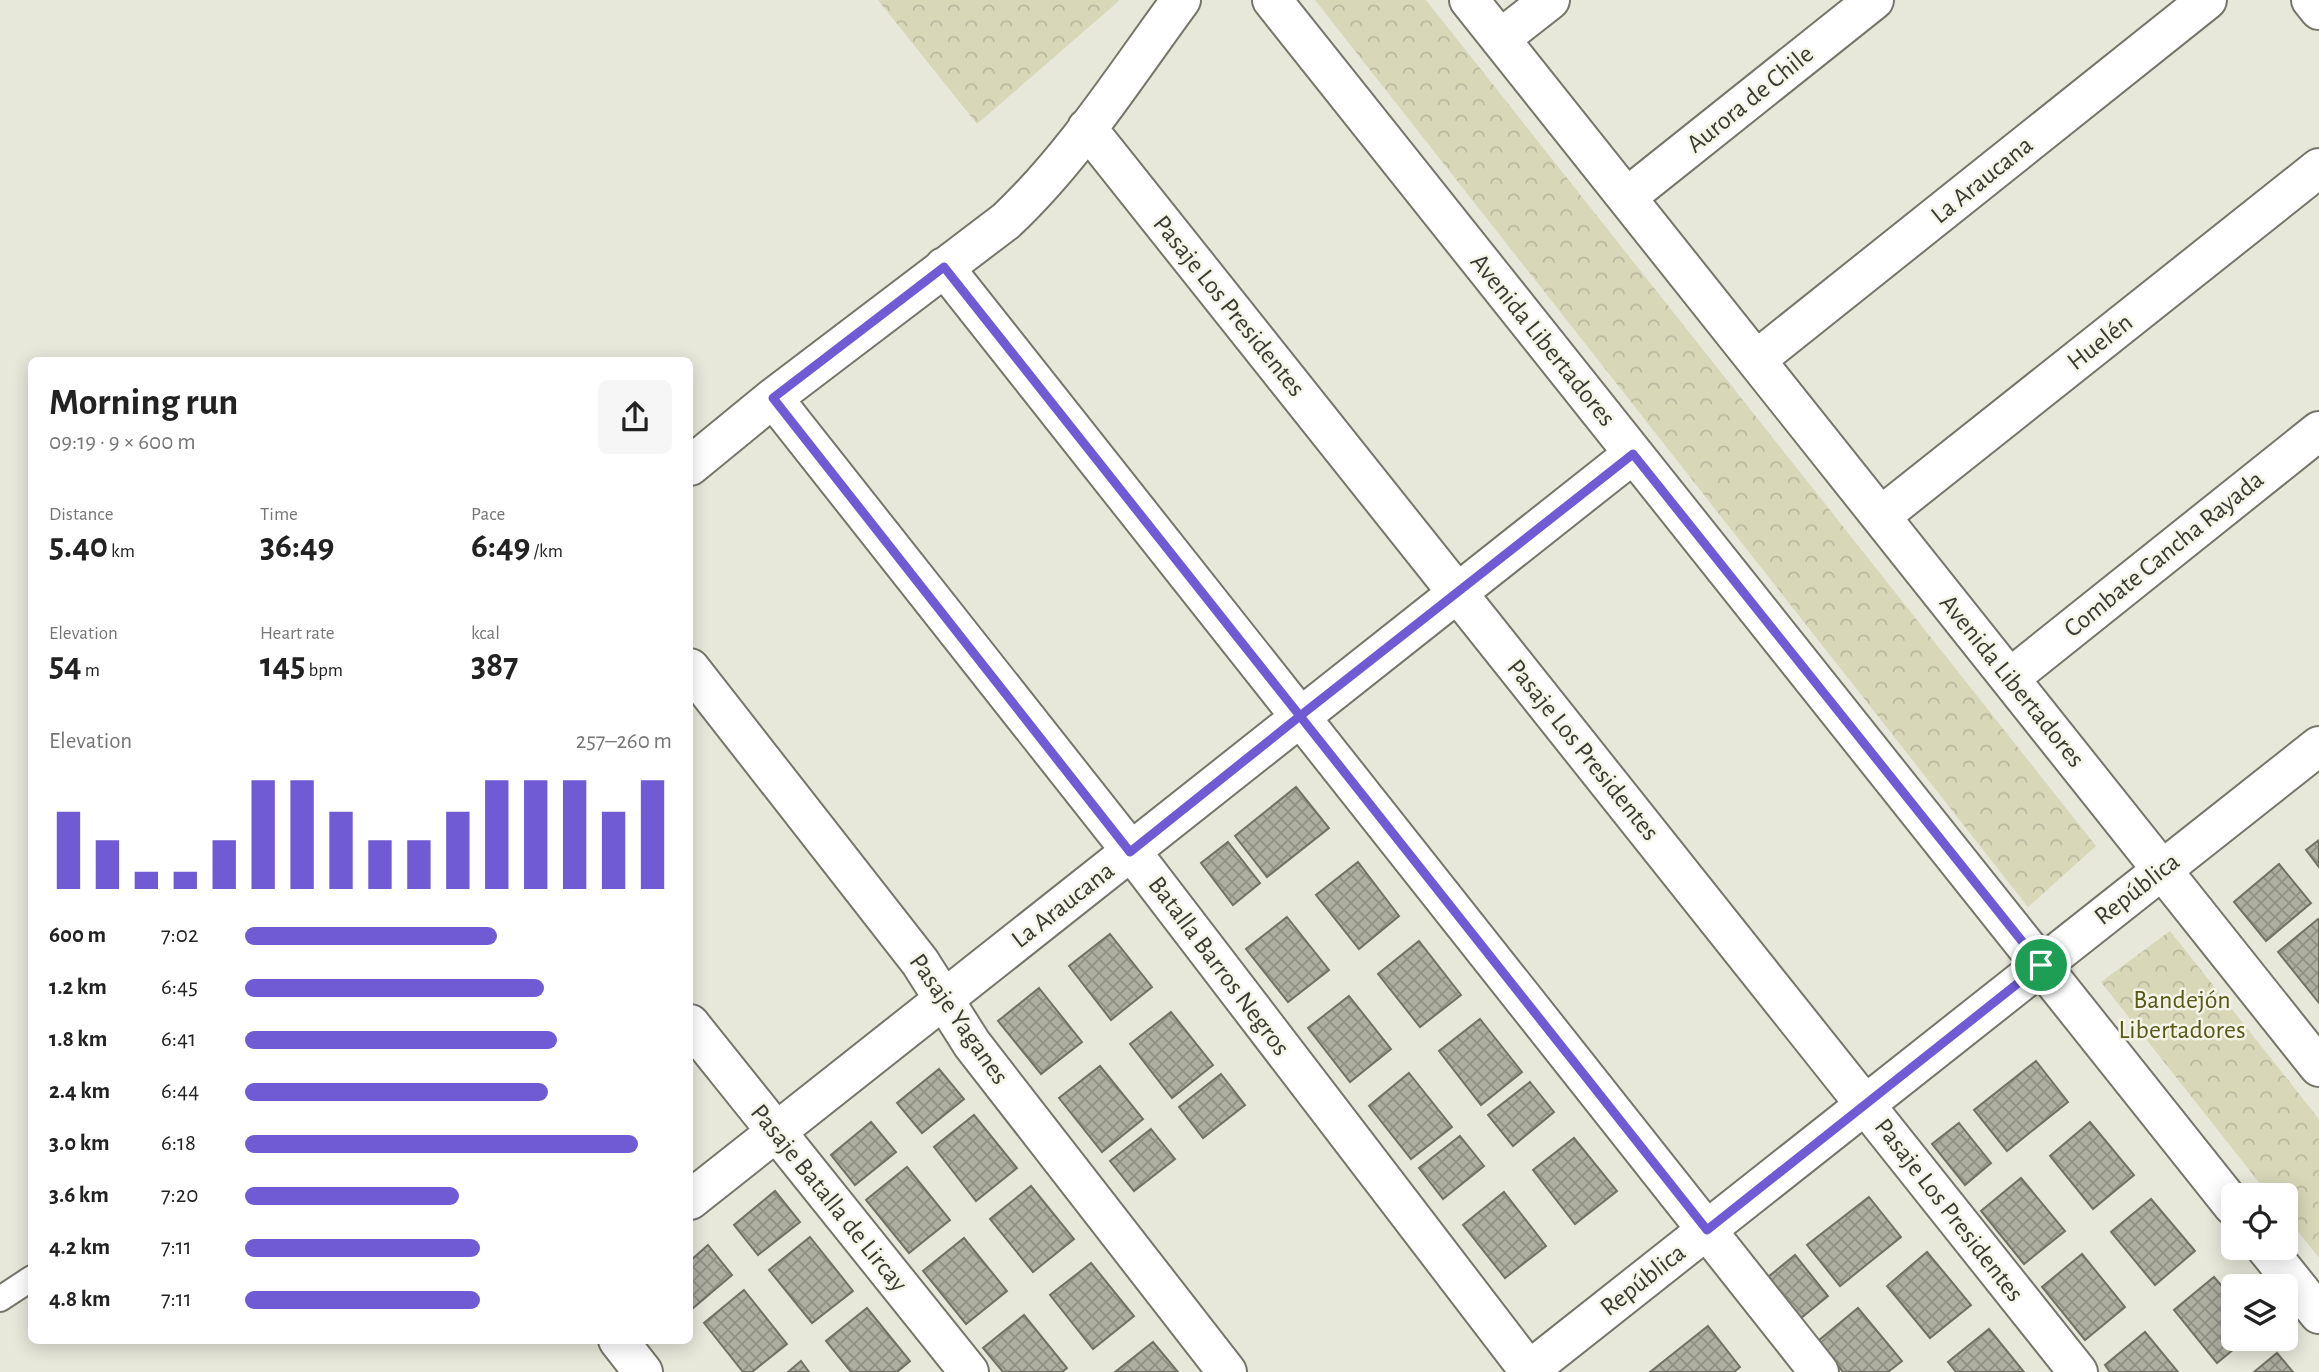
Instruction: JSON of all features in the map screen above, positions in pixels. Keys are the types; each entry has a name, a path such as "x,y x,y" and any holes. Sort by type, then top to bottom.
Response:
{"street":[{"path":"693,464 773,398 1006,221 1057,168 1181,0"},
{"name":"Avenida Libertadores","path":"1272,0 2221,1191"},
{"name":"Avenida Libertadores","path":"1469,0 2317,1060"},
{"path":"1500,39 1550,0"},
{"name":"Aurora de Chile","path":"1626,197 1874,0"},
{"name":"La Araucana","path":"1756,360 2207,0"},
{"path":"2311,0 2319,10"},
{"name":"Pasaje Los Presidentes","path":"1087,128 2078,1372"},
{"name":"Huelén","path":"1881,516 2319,168"},
{"path":"944,267 1819,1372"},
{"name":"Batalla Barros Negros","path":"773,398 1130,852 1529,1372"},
{"name":"Combate Cancha Rayada","path":"2010,678 2319,431"},
{"name":"La Araucana","path":"693,1198 1633,454"},
{"name":"Pasaje Yaganes","path":"693,672 920,962 972,1044 1227,1372"},
{"name":"República","path":"1529,1372 2319,746"},
{"name":"Pasaje Batalla de Lircay","path":"693,1028 969,1372"},
{"path":"2276,1260 2319,1314"},
{"path":"621,1344 643,1372"}],"lane":[{"path":"0,1299 28,1281"}],"green space":[{"path":"878,0 1120,0 977,124"},
{"path":"1315,0 1426,0 2096,846 2028,907"},
{"name":"Bandejón Libertadores","path":"2170,931 2319,1119 2319,1258 2298,1231 2298,1183 2260,1183 2101,982"}],"building":[{"path":"1296,787 1329,828 1267,877 1235,836"},
{"path":"2319,840 2319,867 2306,850"},
{"path":"1228,842 1260,883 1233,905 1201,863"},
{"path":"1358,862 1399,916 1359,949 1316,895"},
{"path":"2279,864 2311,903 2266,941 2234,902"},
{"path":"1287,917 1329,970 1288,1002 1246,949"},
{"path":"2319,920 2319,1003 2278,952"},
{"path":"1110,934 1152,987 1111,1020 1069,966"},
{"path":"1419,941 1461,995 1420,1027 1378,974"},
{"path":"1039,988 1082,1042 1041,1074 998,1021"},
{"path":"1349,996 1391,1049 1350,1082 1308,1028"},
{"path":"1171,1012 1213,1065 1172,1098 1130,1044"},
{"path":"1480,1019 1522,1072 1481,1105 1439,1051"},
{"path":"2036,1061 2068,1102 2007,1151 1974,1110"},
{"path":"1100,1066 1143,1119 1102,1152 1059,1098"},
{"path":"939,1069 964,1099 922,1133 897,1103"},
{"path":"1409,1073 1452,1127 1411,1159 1369,1106"},
{"path":"1221,1074 1245,1105 1203,1138 1179,1107"},
{"path":"1530,1082 1554,1112 1513,1146 1488,1115"},
{"path":"974,1115 1017,1168 976,1201 934,1147"},
{"path":"871,1122 896,1152 855,1185 831,1155"},
{"path":"2090,1122 2134,1175 2093,1209 2050,1156"},
{"path":"1959,1123 1991,1163 1965,1185 1932,1144"},
{"path":"1151,1129 1175,1159 1134,1191 1110,1161"},
{"path":"1460,1136 1484,1166 1443,1199 1419,1168"},
{"path":"1574,1138 1617,1191 1575,1224 1533,1170"},
{"path":"907,1167 950,1220 909,1253 866,1200"},
{"path":"2021,1178 2065,1231 2024,1264 1981,1211"},
{"path":"1031,1186 1074,1239 1033,1272 990,1219"},
{"path":"775,1191 800,1222 758,1255 734,1225"},
{"path":"1504,1192 1546,1246 1505,1278 1463,1225"},
{"path":"1869,1197 1901,1237 1840,1286 1807,1245"},
{"path":"2151,1199 2195,1251 2155,1285 2111,1232"},
{"path":"810,1237 853,1291 812,1323 769,1270"},
{"path":"964,1238 1007,1291 966,1324 923,1271"},
{"path":"708,1245 732,1275 693,1308 693,1258"},
{"path":"1927,1252 1971,1305 1930,1338 1887,1286"},
{"path":"2082,1254 2125,1307 2085,1340 2042,1287"},
{"path":"1795,1255 1828,1296 1801,1318 1768,1277"},
{"path":"1091,1263 1134,1316 1093,1349 1050,1295"},
{"path":"2214,1277 2221,1285 2221,1351 2232,1351 2217,1363 2174,1310"},
{"path":"744,1290 787,1344 752,1372 743,1372 704,1323"},
{"path":"867,1308 910,1361 897,1372 851,1372 826,1341"},
{"path":"1858,1308 1902,1361 1888,1372 1843,1372 1818,1341"},
{"path":"1024,1315 1067,1368 1062,1372 1003,1372 983,1348"},
{"path":"1708,1326 1740,1367 1734,1372 1650,1372"},
{"path":"1989,1329 2024,1372 1956,1372 1948,1362"},
{"path":"2145,1332 2178,1372 2110,1372 2105,1365"},
{"path":"1153,1342 1178,1372 1115,1372"},
{"path":"2277,1353 2293,1372 2254,1372"},
{"path":"801,1361 809,1372 788,1372"}],"route":[{"path":"2041,965 1633,454 1300,716 944,267 773,398 1130,852 1300,716 1707,1230 2041,965"}]}
